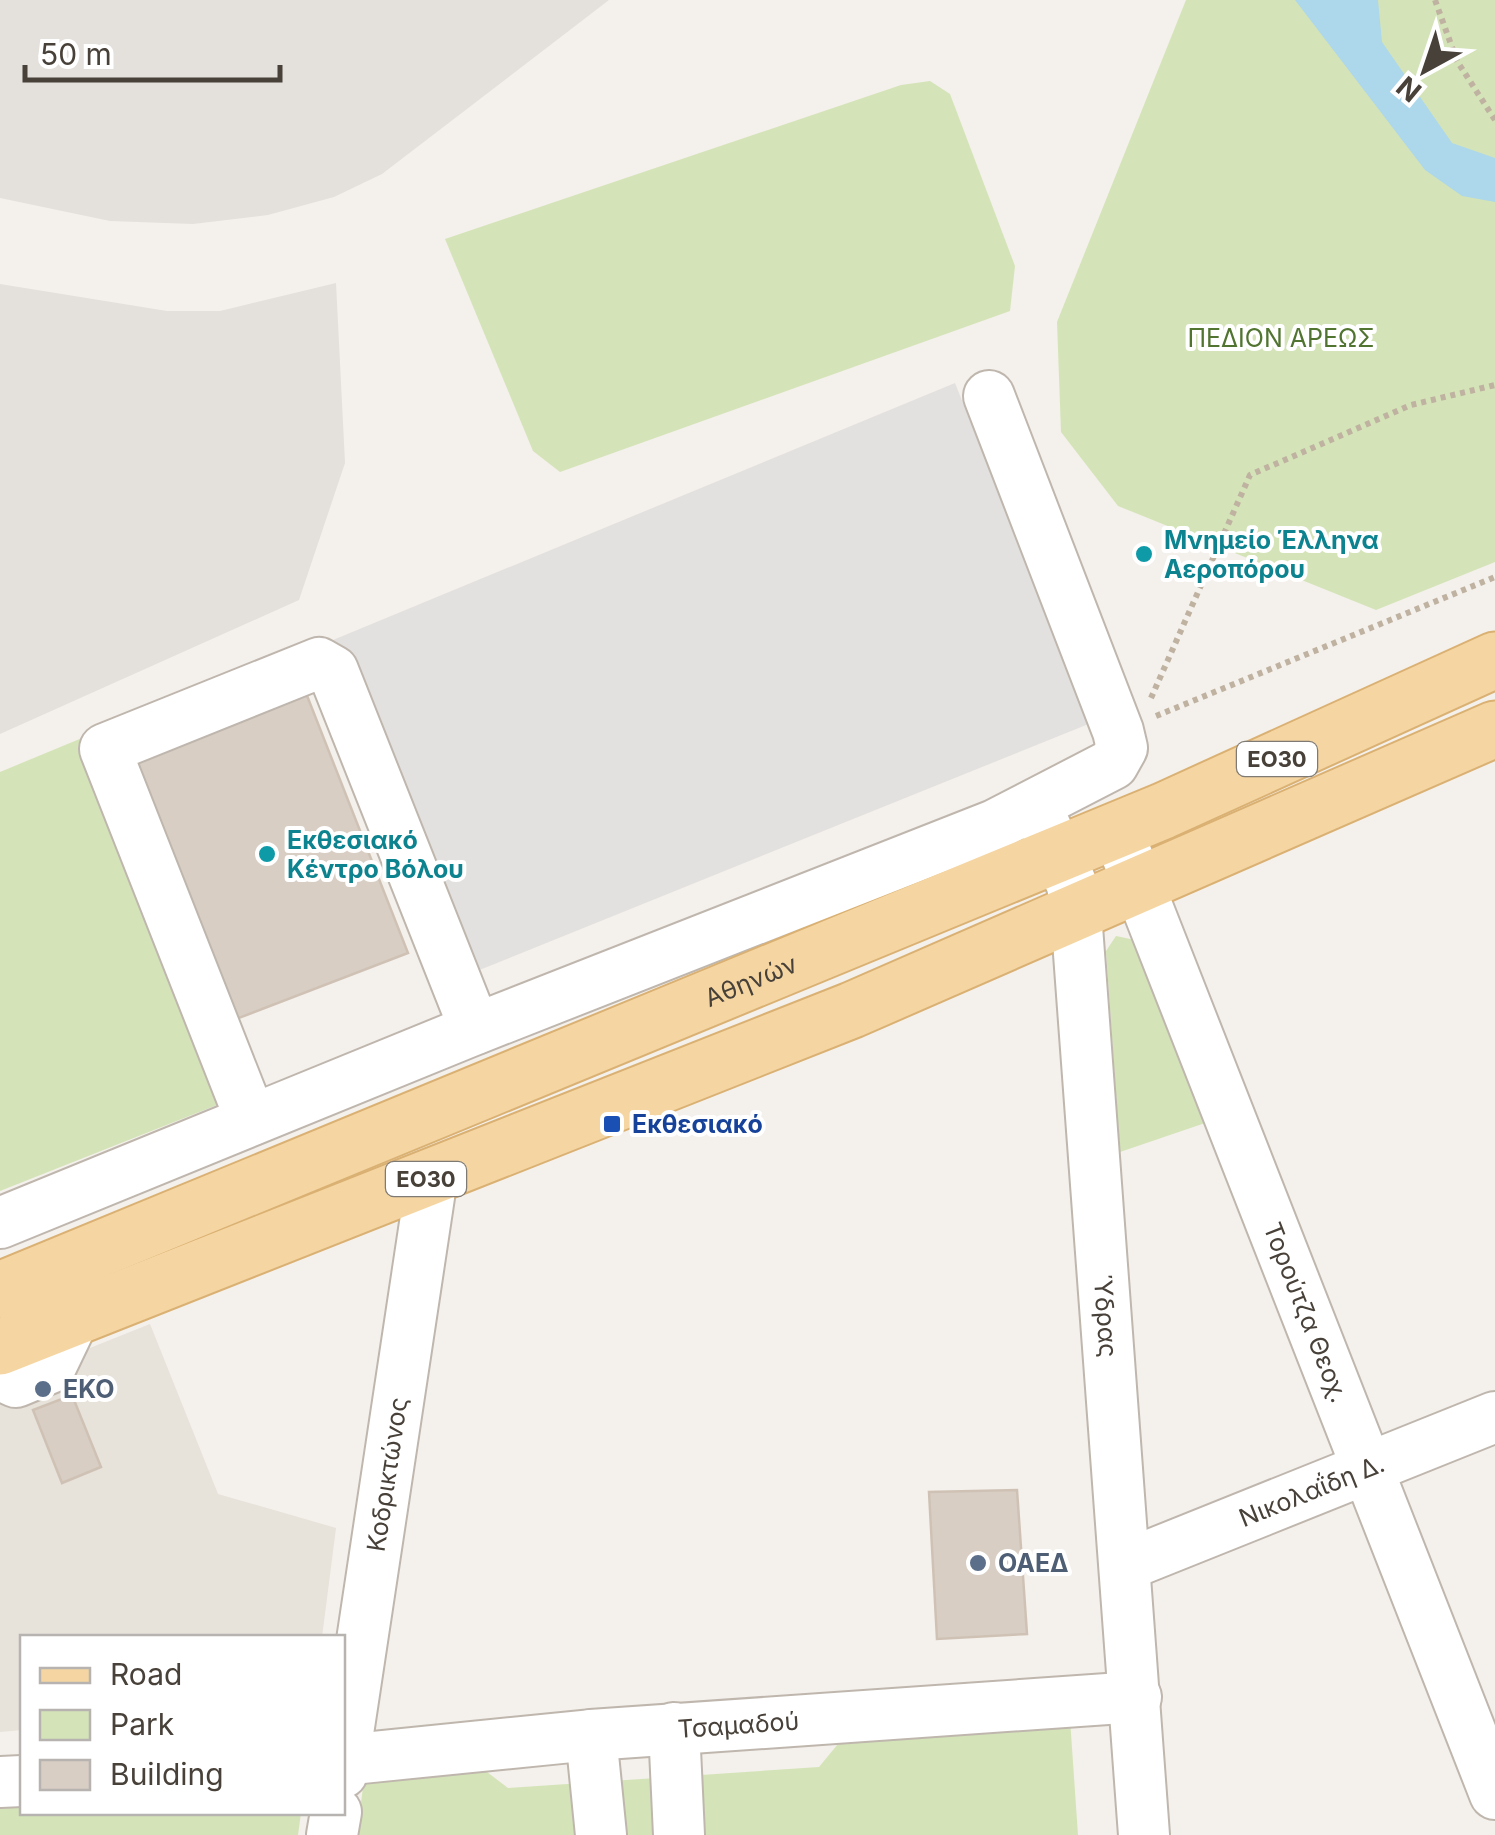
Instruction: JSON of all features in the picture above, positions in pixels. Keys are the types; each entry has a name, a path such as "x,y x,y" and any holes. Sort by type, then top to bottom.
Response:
{"main road":[{"name":"Αθηνών","path":"0,1290 1030,829 1117,830 1495,660"},
{"name":"ΕΟ30","path":"0,1347 852,1010 1495,730"}],"street":[{"path":"0,1223 476,1029 1030,829 1113,764 1129,726 989,396"},
{"path":"250,1120 105,749 319,663 333,671 476,1029"},
{"name":"Ύδρας","path":"1030,829 1072,885 1076,913 1144,1835"},
{"name":"Τορούτζα Θεοχ.","path":"1117,830 1495,1794"},
{"name":"Κοδρικτώνος","path":"345,1752 432,1177"},
{"path":"0,1375 16,1382 50,1368 73,1320"},
{"name":"Νικολαΐδη Δ.","path":"1126,1565 1495,1416"},
{"name":"Τσαμαδού","path":"345,1765 591,1734 1136,1697"},
{"path":"674,1728 680,1835"},
{"path":"591,1734 600,1835"}],"path":[{"path":"1435,0 1457,61 1495,120"},
{"path":"1129,726 1250,474 1411,404 1495,385"},
{"path":"1129,726 1495,578"}],"shaded area":[{"path":"0,0 609,0 382,174 334,197 268,215 193,224 110,221 0,198"},
{"path":"336,283 345,463 299,600 0,734 0,284 167,311 220,311"},
{"path":"955,383 1091,723 467,975 333,640"},
{"path":"150,1324 218,1494 336,1528 322,1635 20,1635 20,1730 0,1732 0,1384"}],"green space":[{"name":"ΠΕΔΙΟΝ ΑΡΕΩΣ","path":"1186,0 1495,0 1495,562 1376,610 1118,506 1061,432 1057,322"},
{"path":"930,81 950,94 1015,266 1010,311 560,472 533,451 445,239 901,85"},
{"path":"82,738 222,1103 0,1191 0,772"},
{"path":"1116,936 1135,940 1211,1121 1120,1152 1106,951"},
{"path":"1070,1719 1078,1835 357,1835 366,1763 466,1756 508,1788 819,1767 847,1733"},
{"path":"20,1795 20,1815 301,1815 298,1835 0,1835 0,1796"}],"water":[{"path":"1295,0 1378,0 1382,42 1452,143 1495,158 1495,202 1462,196 1425,170"}],"building":[{"name":"Εκθεσιακό Κέντρο Βόλου","path":"304,688 408,953 231,1021 127,756"},
{"path":"72,1395 101,1467 62,1483 33,1410"},
{"name":"ΟΑΕΔ","path":"1017,1490 1027,1634 937,1639 929,1492"}],"place":[{"name":"Μνημείο Έλληνα Αεροπόρου","path":"1144,554"},
{"name":"Εκθεσιακό Κέντρο Βόλου","path":"267,854"},
{"name":"Εκθεσιακό","path":"612,1124"},
{"name":"EKO","path":"43,1389"},
{"name":"ΟΑΕΔ","path":"978,1563"}]}
